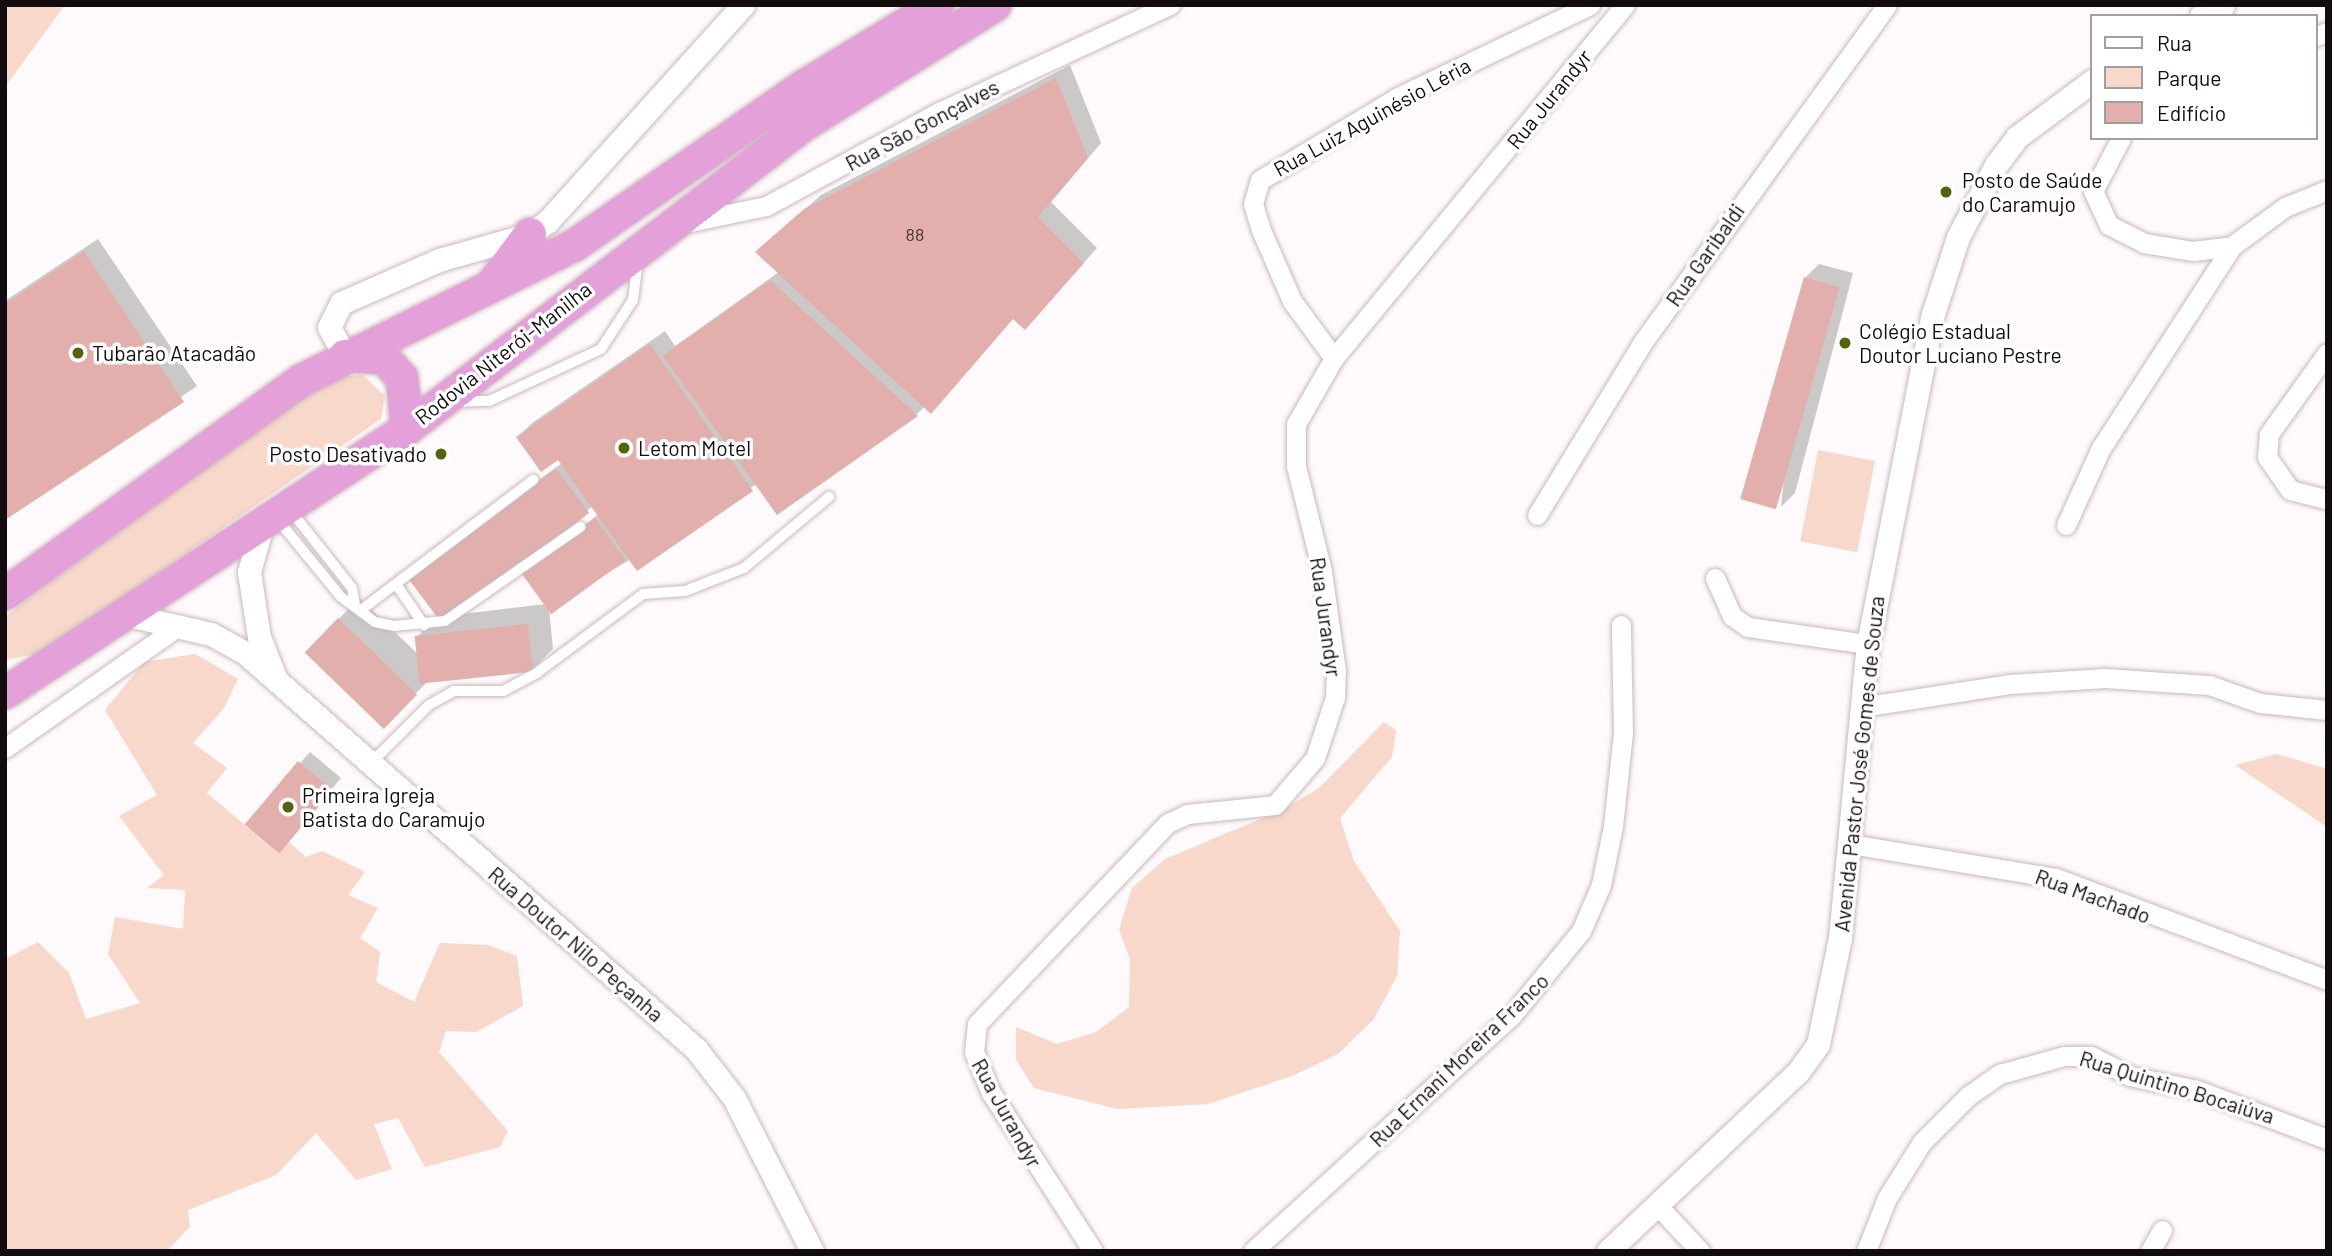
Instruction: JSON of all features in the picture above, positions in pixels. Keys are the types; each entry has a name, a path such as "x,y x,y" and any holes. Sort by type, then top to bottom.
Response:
{"highway":[{"name":"Rodovia Niterói-Manilha","path":"5,594 345,356 488,291 575,245 804,86 937,5"},
{"name":"Rodovia Niterói-Manilha","path":"5,693 20,674 128,615 407,429 634,250 804,125 995,5"},
{"path":"488,291 530,234"},
{"path":"345,356 384,358 402,378 407,429"}],"street":[{"path":"345,356 330,327 341,303 439,260 530,234 603,164 743,5"},
{"name":"Rua São Gonçalves","path":"668,225 721,220 766,206 939,112 1170,5"},
{"name":"Rua Luiz Aguinésio Léria","path":"1334,358 1292,301 1261,230 1253,204 1260,180 1398,97 1590,5"},
{"name":"Rua Jurandyr","path":"1093,1251 991,1093 972,1037 1152,836 1187,814 1275,805 1315,758 1335,697 1336,671 1322,571 1296,466 1296,434 1310,393 1334,358 1625,5"},
{"name":"Rua Garibaldi","path":"1537,516 1643,342 1887,5"},
{"path":"2205,14 2223,5"},
{"name":"Avenida Pastor José Gomes de Souza","path":"1608,1251 1798,1072 1818,1044 1840,938 1868,644 1901,460 1958,237 2017,137 2090,83"},
{"path":"2120,140 2093,191 2109,225 2144,243 2193,251 2232,246"},
{"path":"2066,525 2101,448 2232,246 2286,207 2327,190"},
{"path":"2327,353 2269,434 2267,457 2290,490 2327,499"},
{"name":"Rua Doutor Nilo Peçanha","path":"275,517 249,572 252,606 280,686"},
{"path":"1716,578 1732,616 1748,626 1868,644"},
{"name":"Rua Doutor Nilo Peçanha","path":"128,615 180,625 244,652 696,1049 734,1098 812,1251"},
{"path":"5,748 180,625"},
{"name":"Rua Ernani Moreira Franco","path":"1253,1251 1512,1016 1581,931 1601,885 1613,826 1623,733 1621,625"},
{"path":"1861,707 2009,684 2105,678 2209,685 2260,703 2327,710"},
{"name":"Rua Machado","path":"1850,844 2056,878 2327,981"},
{"name":"Rua Quintino Bocaiúva","path":"1866,1251 1886,1199 1915,1153 1959,1105 2000,1074 2064,1056 2091,1056 2130,1076 2197,1090 2327,1139"},
{"path":"1658,1206 1700,1251"},
{"path":"2150,1251 2162,1230"}],"lane":[{"path":"442,399 489,401 601,349 633,300 634,250"},
{"path":"358,607 396,584 533,480"},
{"path":"370,764 429,705 454,691 503,691 538,672 643,594 685,591 744,568 829,497"},
{"path":"275,517 341,597 384,624 424,625 445,621 580,527"},
{"path":"275,517 352,589 358,607"},
{"path":"396,584 424,625"}],"green space":[{"path":"5,5 65,5 5,87"},
{"path":"363,375 385,396 381,419 41,653 5,660 5,617 30,597 305,396 337,377"},
{"path":"1818,450 1875,461 1857,552 1800,541"},
{"path":"195,654 238,679 224,708 193,743 227,768 207,793 278,853 288,841 306,857 322,851 365,872 348,895 378,908 360,938 380,952 376,982 414,1002 440,943 488,945 517,956 523,1006 476,1032 446,1031 439,1052 508,1131 500,1147 425,1167 398,1118 374,1124 392,1169 356,1180 316,1133 276,1175 188,1210 190,1227 167,1251 5,1251 5,959 38,942 69,973 86,1019 140,1003 108,954 115,917 183,929 185,890 147,888 164,875 119,816 157,795 105,710 144,662"},
{"path":"1384,722 1396,730 1392,757 1340,818 1354,861 1400,931 1397,976 1374,1019 1338,1054 1292,1076 1208,1104 1118,1109 1034,1088 1016,1060 1016,1027 1057,1044 1096,1032 1129,1007 1130,959 1119,929 1132,888 1165,859 1284,809 1319,788"},
{"path":"2277,754 2327,769 2327,827 2235,765"}],"building":[{"path":"1056,78 1088,158 1038,217 1084,263 1025,330 1013,319 931,414 755,252 804,209"},
{"name":"Tubarão Atacadão","path":"84,251 184,402 5,520 5,304"},
{"path":"1804,277 1840,287 1776,509 1740,499"},
{"path":"770,280 918,416 777,515 663,356"},
{"name":"Letom Motel","path":"650,344 753,491 637,571 558,460 541,472 516,437"},
{"path":"556,469 589,513 442,624 409,580"},
{"path":"595,518 626,560 551,614 521,572"},
{"path":"338,618 417,694 384,729 305,653"},
{"path":"528,624 533,672 420,684 415,636"},
{"name":"Primeira Igreja Batista do Caramujo","path":"298,761 332,790 279,854 245,825"}],"place":[{"name":"Posto de Saúde do Caramujo","path":"1946,192"},
{"name":"Colégio Estadual Doutor Luciano Pestre","path":"1845,343"},
{"name":"Tubarão Atacadão","path":"78,353"},
{"name":"Letom Motel","path":"624,448"},
{"name":"Posto Desativado","path":"441,454"},
{"name":"Primeira Igreja Batista do Caramujo","path":"288,807"}]}
